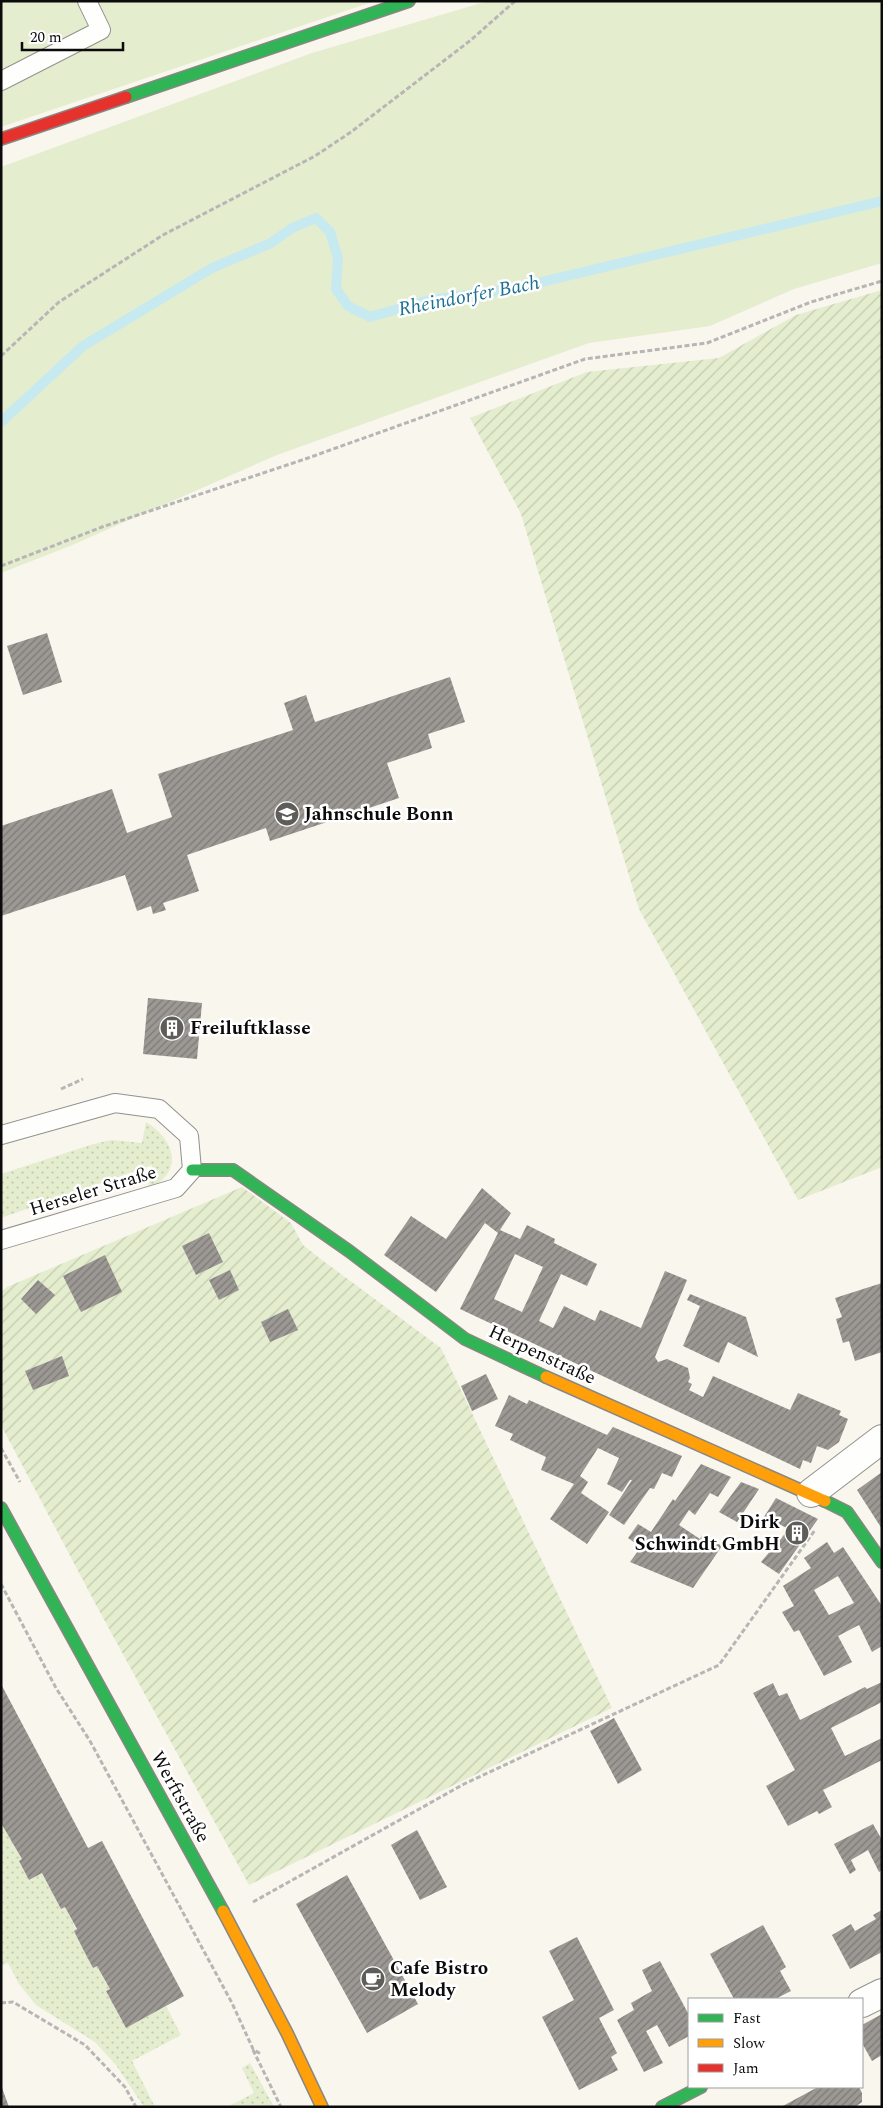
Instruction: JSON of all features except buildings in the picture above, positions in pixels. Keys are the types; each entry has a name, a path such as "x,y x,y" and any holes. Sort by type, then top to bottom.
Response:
{"street":[{"path":"1,139 409,1"},
{"name":"Herpenstraße","path":"192,1170 234,1170 349,1251 465,1339 530,1370 811,1493 848,1512 882,1562"},
{"path":"811,1493 882,1439"},
{"name":"Werftstraße","path":"1,1508 226,1917 287,2033 322,2107"},
{"path":"863,2002 882,1993"},
{"path":"662,2107 699,2088"}],"lane":[{"path":"1,81 101,30 87,1"},
{"path":"1,1135 115,1103 159,1109 189,1136 192,1170"},
{"name":"Herseler Straße","path":"1,1240 176,1188 192,1170"}],"path":[{"path":"1,356 60,302 155,240 314,156 351,132 471,40 515,1"},
{"path":"1,566 102,527 308,458 585,359 707,343 811,302 882,281"},
{"path":"226,1917 464,1784 719,1665 818,1525"},
{"path":"1,1584 56,1688 104,1767 232,2003 281,2107"},
{"path":"1,2003 13,2002 85,2045 125,2087 136,2107"},
{"path":"253,2049 268,2059"}],"green space":[{"path":"1,1 375,1 1,127"},
{"path":"488,1 882,1 882,263 794,289 710,326 589,343 277,455 70,546 1,573 1,167 312,53"},
{"path":"882,290 882,1167 798,1200 639,909 521,514 470,418 587,372 719,358 796,315"},
{"path":"146,1122 164,1138 172,1156 171,1166 167,1174 159,1182 148,1189 152,1165 1,1218 1,1174 111,1140 142,1143"},
{"path":"242,1187 291,1223 303,1245 441,1348 612,1708 249,1885 95,1603 1,1425 1,1292 7,1287"},
{"path":"2,1822 22,1859 19,1861 29,1880 42,1873 61,1909 65,1907 93,1968 97,1966 110,1989 106,1991 126,2028 166,2006 181,2035 132,2061 155,2107 144,2107 116,2065 95,2042 36,2005 19,1984 8,1963 1,1966"},
{"path":"250,2063 274,2107 227,2107 254,2093 242,2068"}],"waterway":[{"name":"Rheindorfer Bach","path":"1,422 83,346 212,268 271,243 292,228 316,218 330,232 338,258 336,289 348,306 370,317 429,300 512,289 882,201"}],"traffic: fast":[{"path":"126,97 409,1"},
{"path":"192,1170 233,1170 349,1251 465,1339 546,1377"},
{"path":"825,1501 847,1512 882,1562"},
{"path":"1,1508 223,1911"},
{"path":"662,2107 699,2088"}],"traffic: slow":[{"path":"546,1377 825,1501"},
{"path":"223,1911 287,2033 322,2107"}],"traffic: jam":[{"path":"1,139 126,97"}],"place":[{"name":"Jahnschule Bonn","path":"287,814"},
{"name":"Freiluftklasse","path":"172,1028"},
{"name":"Dirk Schwindt GmbH","path":"797,1533"},
{"name":"Cafe Bistro Melody","path":"373,1979"}]}
